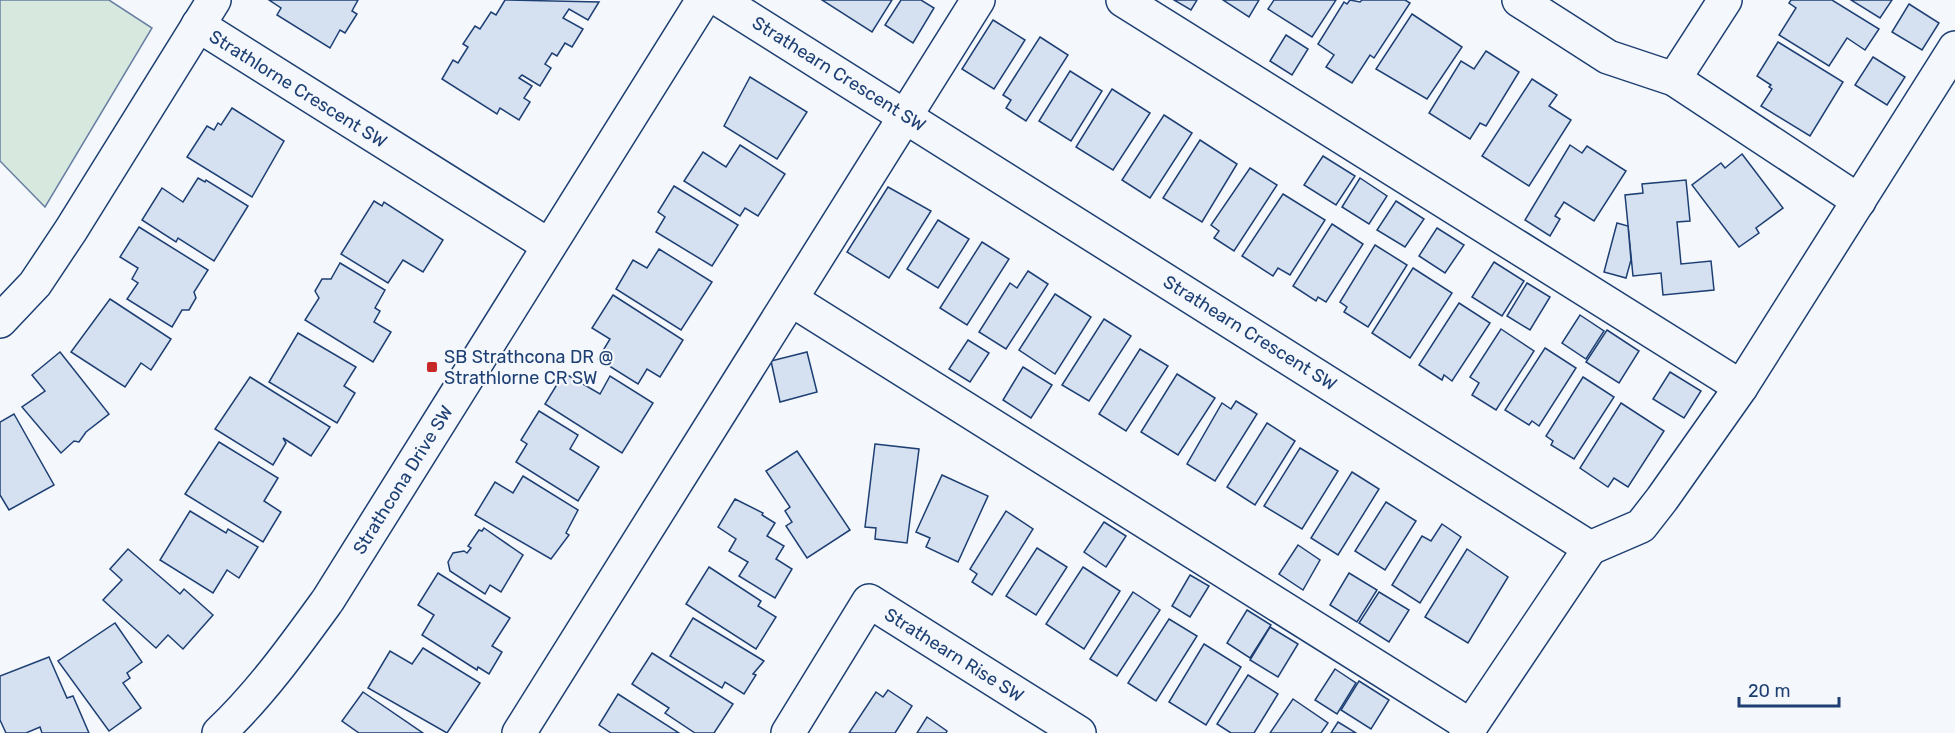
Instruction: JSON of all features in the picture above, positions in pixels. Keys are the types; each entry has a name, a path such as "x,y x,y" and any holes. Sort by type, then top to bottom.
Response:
{"street":[{"name":"Strathcona Drive SW","path":"219,733 246,707 286,659 328,600 703,0"},
{"name":"Strathearn Crescent SW","path":"720,0 1590,548"},
{"path":"519,733 907,117 978,0"},
{"path":"1123,0 1741,387"},
{"path":"1519,0 1608,57 1674,79 1859,201"},
{"path":"1674,79 1725,0"},
{"name":"Strathlorne Crescent SW","path":"0,321 34,284 65,239 206,13 548,245"},
{"path":"792,300 1468,729 1590,548 1641,526 1741,387 1955,48"},
{"name":"Strathearn Rise SW","path":"788,733 869,601 1079,733"}],"shaded area":[{"path":"0,0 109,0 152,28 45,207 0,161"}],"building":[{"path":"269,0 358,0 352,11 357,14 345,33 340,30 330,48 277,15 281,8"},
{"path":"505,0 599,2 588,20 569,9 563,18 583,29 572,47 565,43 557,56 552,53 545,64 551,68 540,86 522,75 519,78 532,86 524,98 530,102 519,120 500,108 497,114 442,79 453,60 458,63 468,47 463,44 475,26 480,29 491,12 496,15"},
{"path":"822,0 892,0 872,32"},
{"path":"901,0 921,0 934,8 913,43 885,25"},
{"path":"1174,0 1197,0 1191,10"},
{"path":"1223,0 1259,0 1249,17"},
{"path":"1274,0 1336,0 1312,37 1268,9"},
{"path":"1350,0 1360,2 1362,0 1405,0 1410,3 1374,58 1370,55 1352,83 1326,67 1334,55 1318,44 1344,2 1347,4"},
{"path":"1791,0 1832,0 1879,29 1865,50 1847,38 1829,66 1779,35 1796,8 1789,3"},
{"path":"1851,0 1892,0 1880,18"},
{"path":"1909,4 1939,23 1922,50 1892,32"},
{"path":"1412,14 1462,47 1427,99 1376,69"},
{"path":"993,20 1025,40 994,89 962,69"},
{"path":"1286,35 1308,49 1292,75 1270,61"},
{"path":"1040,37 1068,55 1026,121 1006,108 1011,100 1003,95"},
{"path":"1778,42 1843,82 1810,136 1761,106 1772,89 1769,87 1771,85 1757,76"},
{"path":"1486,51 1519,72 1486,126 1480,123 1470,139 1429,113 1461,61 1474,69"},
{"path":"1873,57 1905,77 1887,105 1855,85"},
{"path":"1070,71 1102,91 1071,141 1039,121"},
{"path":"750,77 807,112 777,159 724,126"},
{"path":"1532,79 1557,95 1549,106 1571,120 1529,186 1482,156"},
{"path":"1112,89 1150,113 1113,170 1076,147"},
{"path":"232,108 284,141 252,197 187,157 207,126 214,130 218,123 221,125"},
{"path":"1164,115 1192,133 1150,198 1122,180"},
{"path":"1200,140 1237,164 1202,222 1163,198"},
{"path":"740,145 785,174 758,216 745,208 740,216 684,181 703,152 726,167"},
{"path":"1570,145 1582,153 1587,146 1626,171 1594,221 1564,202 1555,216 1560,219 1550,236 1525,220"},
{"path":"1742,154 1783,208 1756,228 1759,233 1739,247 1692,185 1721,163 1725,168"},
{"path":"1323,156 1355,176 1336,205 1304,185"},
{"path":"1250,168 1277,185 1234,251 1214,238 1219,231 1211,225"},
{"path":"198,178 205,182 206,180 248,206 214,261 178,238 176,242 142,220 162,188 183,202"},
{"path":"1360,178 1387,196 1369,224 1342,207"},
{"path":"1686,180 1690,221 1677,222 1681,264 1711,261 1714,290 1663,295 1661,273 1633,276 1625,195 1643,193 1642,184"},
{"path":"674,186 738,225 712,266 656,232 665,217 658,212"},
{"path":"888,187 931,211 889,278 847,252"},
{"path":"1283,194 1325,220 1290,275 1278,268 1273,276 1242,256"},
{"path":"374,201 382,206 384,202 443,240 423,272 403,260 388,283 341,254"},
{"path":"1396,201 1424,219 1405,247 1377,230"},
{"path":"938,220 969,239 938,288 907,269"},
{"path":"1617,223 1628,226 1631,260 1626,278 1604,272"},
{"path":"1332,224 1363,244 1326,302 1318,297 1316,301 1293,286"},
{"path":"139,227 208,270 194,292 196,298 189,310 182,310 172,327 127,299 138,283 132,279 138,268 120,257"},
{"path":"1437,228 1464,245 1445,273 1419,256"},
{"path":"982,242 1009,259 967,325 940,308"},
{"path":"1375,245 1407,265 1368,327 1344,312 1347,307 1340,302"},
{"path":"659,249 712,282 681,330 616,289 633,260 647,268"},
{"path":"1494,262 1524,281 1502,316 1472,297"},
{"path":"340,263 385,290 375,308 380,311 374,322 391,332 373,362 305,320 319,298 315,291 322,279 331,279"},
{"path":"1413,268 1452,293 1410,358 1372,333"},
{"path":"1028,271 1048,284 1006,349 979,332 1010,283 1017,288"},
{"path":"1527,283 1550,297 1530,330 1507,316"},
{"path":"1055,294 1091,317 1055,374 1019,350"},
{"path":"613,295 683,340 660,377 647,369 638,384 598,359 610,339 592,328"},
{"path":"110,299 171,339 151,370 141,363 125,387 71,352"},
{"path":"1459,303 1490,323 1452,381 1444,375 1442,380 1419,365"},
{"path":"1580,315 1604,331 1586,359 1562,343"},
{"path":"1104,319 1131,336 1089,401 1062,385"},
{"path":"1501,329 1534,351 1496,410 1472,395 1479,383 1470,377"},
{"path":"1607,330 1639,351 1619,383 1586,362"},
{"path":"298,333 356,367 344,386 355,393 337,423 269,382"},
{"path":"968,340 989,353 970,382 949,369"},
{"path":"1545,348 1576,368 1539,426 1532,421 1529,425 1505,410"},
{"path":"1140,349 1168,366 1126,431 1099,414"},
{"path":"60,352 109,414 86,432 79,442 74,441 61,453 22,407 45,391 32,375"},
{"path":"807,352 817,392 780,402 771,361"},
{"path":"1023,367 1052,385 1031,418 1003,400"},
{"path":"1670,372 1701,391 1684,418 1653,399"},
{"path":"564,373 600,394 610,376 653,403 622,453 545,404"},
{"path":"1177,374 1215,398 1178,455 1141,432"},
{"path":"250,377 330,427 311,456 283,438 286,443 273,465 215,429"},
{"path":"1583,377 1614,397 1574,459 1551,445 1553,441 1546,436"},
{"path":"1236,401 1257,414 1215,481 1187,464 1222,403 1231,409"},
{"path":"1621,403 1664,431 1628,487 1614,478 1608,487 1580,468"},
{"path":"539,411 578,435 570,449 599,467 578,501 516,462 527,444 521,440"},
{"path":"14,414 54,485 9,510 0,495 0,422"},
{"path":"1267,423 1295,441 1255,505 1227,487"},
{"path":"219,442 278,478 264,501 281,512 263,542 185,494"},
{"path":"875,444 919,449 907,543 875,539 876,528 865,527"},
{"path":"1300,448 1338,471 1302,529 1264,506"},
{"path":"797,451 850,530 807,558 786,526 792,522 785,511 790,507 766,471"},
{"path":"1352,472 1379,489 1338,555 1311,538"},
{"path":"942,475 988,496 958,562 926,547 930,538 916,532"},
{"path":"523,476 578,510 566,533 569,535 551,559 475,515 495,482 513,493"},
{"path":"735,499 763,513 762,515 775,523 767,536 784,546 776,559 792,569 775,598 739,576 748,562 729,551 736,539 718,527"},
{"path":"1386,502 1416,521 1385,570 1355,551"},
{"path":"190,511 226,533 228,529 258,547 239,578 227,570 213,593 160,560"},
{"path":"1006,511 1033,529 992,595 972,582 977,574 970,569"},
{"path":"1104,522 1126,536 1106,567 1084,552"},
{"path":"1442,524 1461,537 1420,603 1392,585 1422,536 1431,541"},
{"path":"484,528 523,555 501,592 490,585 485,594 450,571 448,562 453,553 464,551 467,553 471,548 468,546 479,530 482,531"},
{"path":"1298,545 1320,560 1303,590 1279,574"},
{"path":"1037,548 1067,567 1036,615 1006,596"},
{"path":"128,549 180,594 184,589 213,615 183,649 168,635 156,648 103,600 122,580 110,569"},
{"path":"1467,549 1508,577 1468,643 1425,617"},
{"path":"709,567 761,601 758,606 776,617 756,649 686,604"},
{"path":"1083,567 1120,591 1084,649 1046,624"},
{"path":"438,573 510,618 492,646 502,652 489,674 478,667 477,670 422,635 434,615 418,605"},
{"path":"1349,573 1377,590 1357,622 1330,605"},
{"path":"1190,575 1209,586 1190,617 1172,606"},
{"path":"1133,592 1160,610 1117,676 1090,659"},
{"path":"1379,592 1409,610 1389,642 1359,623"},
{"path":"1247,610 1271,625 1250,658 1227,643"},
{"path":"693,618 764,661 753,674 756,675 744,694 725,682 722,688 670,656"},
{"path":"1169,619 1197,636 1156,701 1128,683"},
{"path":"115,623 142,662 127,673 130,678 123,683 141,708 109,731 58,661"},
{"path":"1270,627 1298,644 1278,677 1250,660"},
{"path":"1204,644 1241,667 1206,725 1169,702"},
{"path":"423,648 480,683 447,733 368,688 390,651 412,664"},
{"path":"652,653 733,704 714,733 695,733 665,713 669,708 632,684"},
{"path":"49,657 67,698 73,696 89,733 42,733 40,727 26,733 6,733 0,720 0,676"},
{"path":"1335,669 1356,683 1337,714 1315,700"},
{"path":"1248,675 1278,694 1254,733 1231,733 1217,724"},
{"path":"1359,681 1389,700 1371,729 1341,710"},
{"path":"888,690 912,706 895,733 849,733 876,692 883,697"},
{"path":"363,692 423,733 359,733 342,721"},
{"path":"618,694 679,733 611,733 599,725"},
{"path":"1293,699 1328,723 1321,733 1270,733"},
{"path":"927,717 947,731 946,733 917,733"},
{"path":"1338,722 1356,733 1331,733"}],"place":[{"name":"SB Strathcona DR @ Strathlorne CR SW","path":"432,367"}]}
